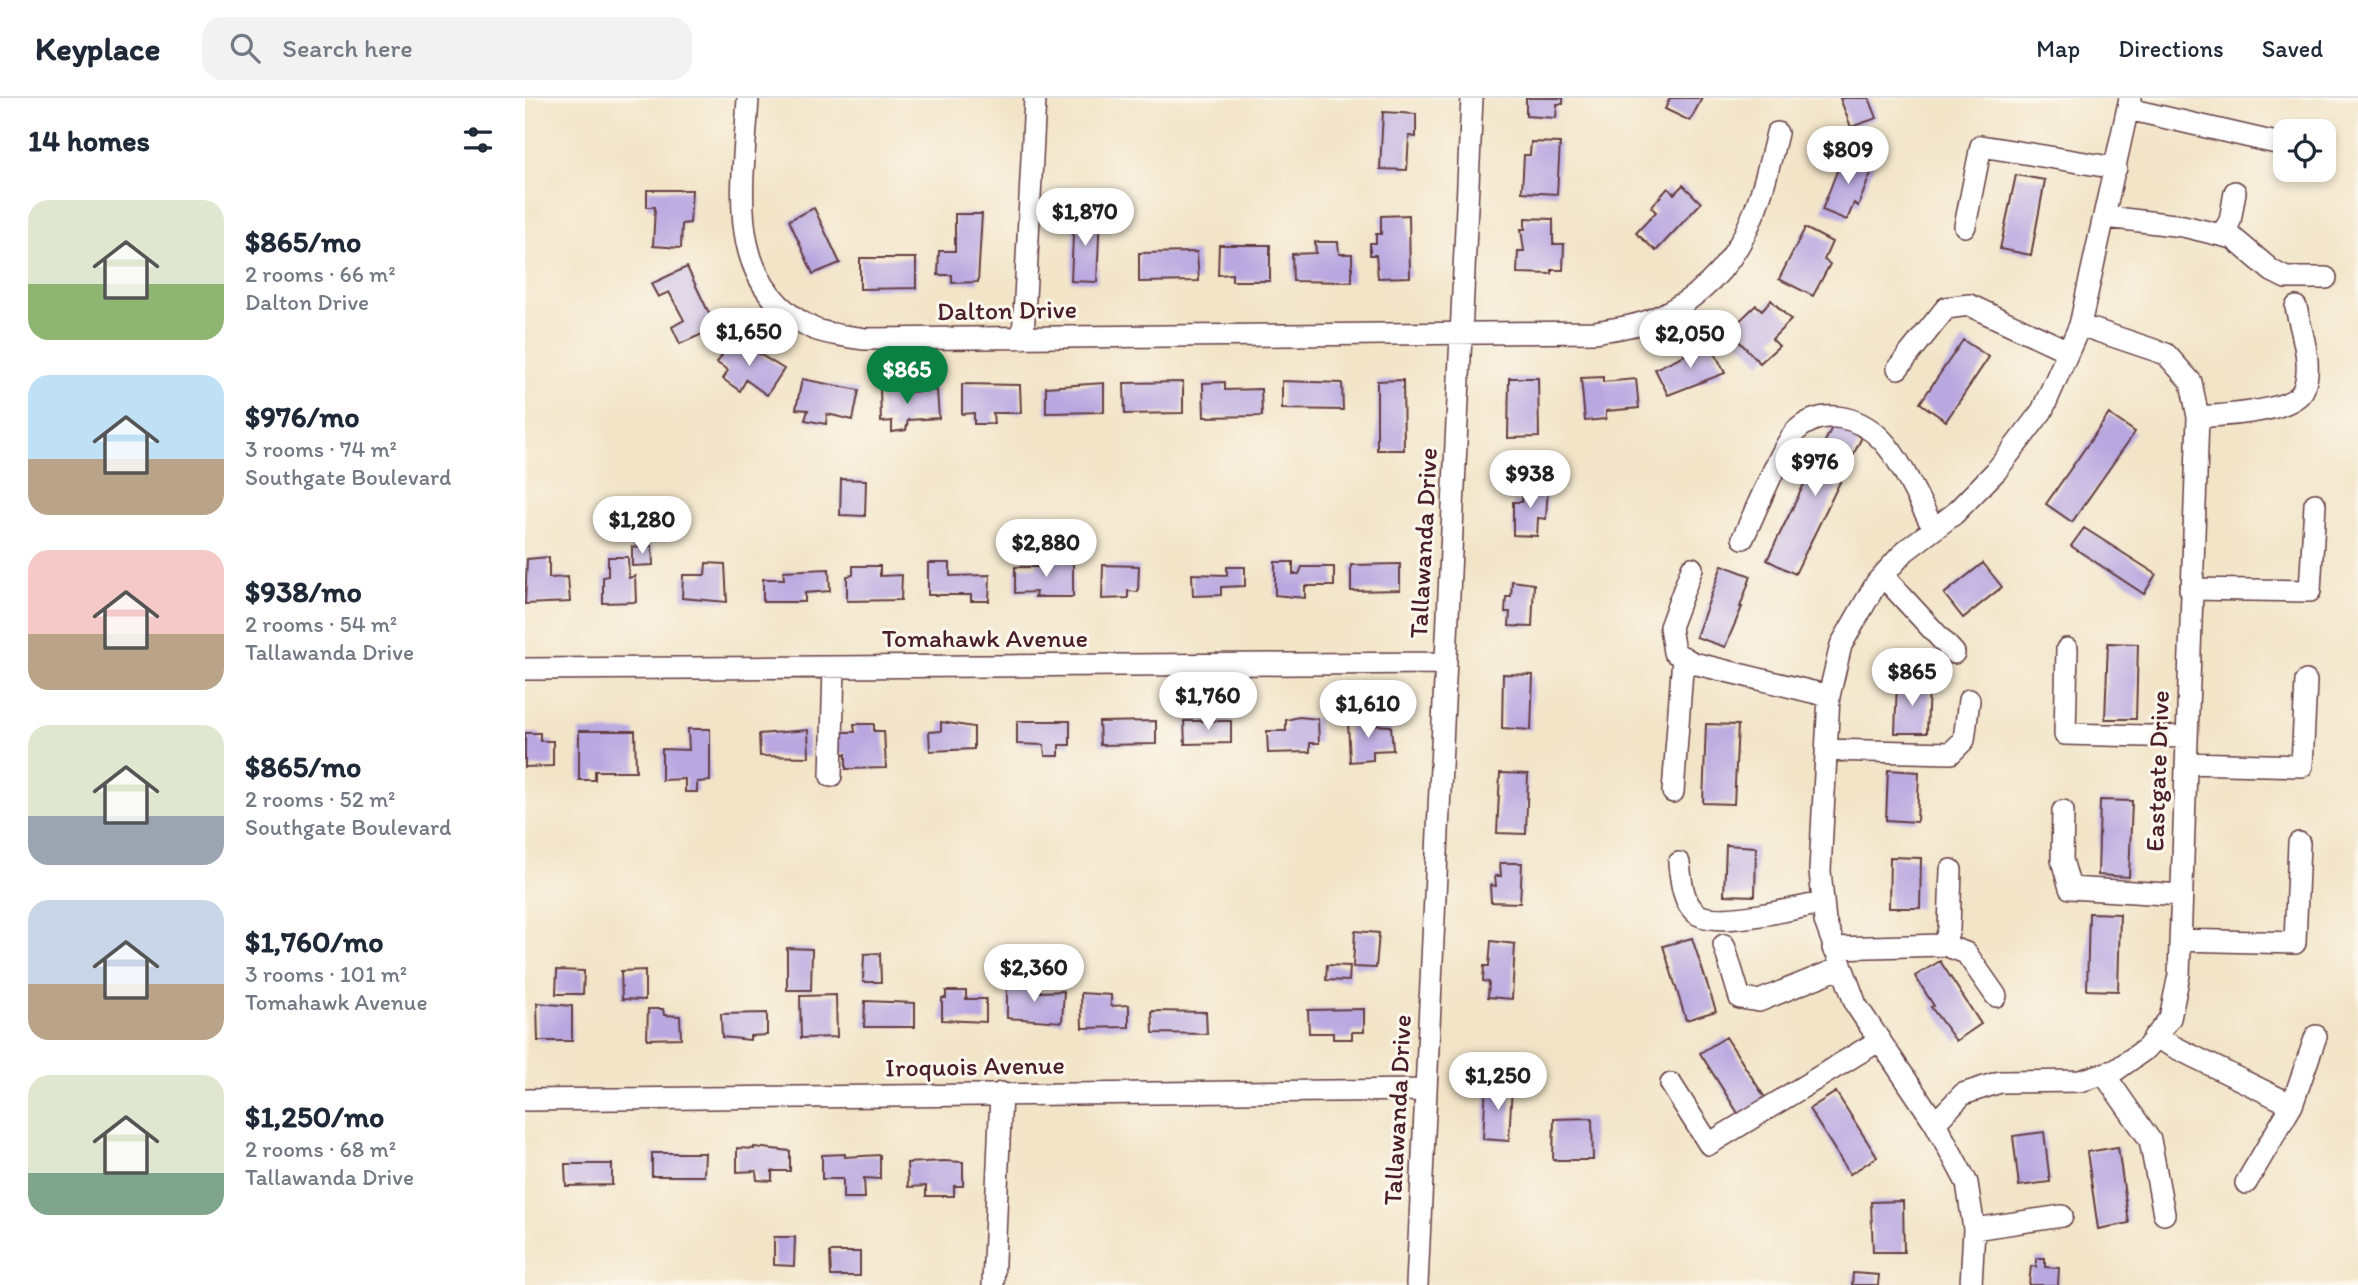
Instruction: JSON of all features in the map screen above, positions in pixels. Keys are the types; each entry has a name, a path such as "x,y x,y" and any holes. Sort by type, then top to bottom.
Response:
{"street":[{"name":"Dalton Drive","path":"748,98 742,225 754,272 780,307 814,329 864,339 1595,332 1647,322 1699,294 1736,252 1761,203 1777,133"},
{"path":"1023,338 1035,98"},
{"name":"Tallawanda Drive","path":"1417,1285 1472,98"},
{"path":"1971,1285 1974,1229 1967,1183 1935,1124 1856,1005 1837,958 1823,902 1820,871 1829,696 1841,645 1856,615 1882,576 1905,551 1954,514 1996,471 2042,411 2080,324 2106,217 2129,103 2273,142"},
{"path":"1965,226 1981,145 2116,168"},
{"path":"2221,235 2230,221 2235,191"},
{"path":"2106,217 2183,226 2233,238 2272,271 2286,278 2326,278"},
{"path":"1898,368 1946,308 1969,305 2069,351"},
{"path":"2199,417 2242,414 2295,400 2304,388 2307,361 2296,307"},
{"name":"Eastgate Drive","path":"1935,1124 1963,1094 2000,1082 2080,1081 2116,1070 2147,1048 2169,1018 2179,975 2190,589 2199,417 2191,382 2166,354 2080,324"},
{"path":"1743,538 1794,433 1815,419 1829,414 1854,421 1882,440 1934,529"},
{"path":"2190,589 2310,591 2315,504"},
{"path":"1692,568 1670,627 1674,652 1693,663 1829,696"},
{"path":"1882,576 1954,653"},
{"path":"2067,649 2065,734 2186,737"},
{"path":"1673,792 1683,657"},
{"name":"Tomahawk Avenue","path":"525,669 1445,663"},
{"path":"831,776 834,667"},
{"path":"2186,762 2302,766 2306,681"},
{"path":"1826,750 1951,753 1964,740 1969,700"},
{"path":"2063,811 2062,860 2070,888 2182,895"},
{"path":"2181,940 2295,943 2299,843"},
{"path":"1679,863 1686,899 1696,914 1736,918 1823,902"},
{"path":"1944,945 1949,929 1951,870"},
{"path":"1724,946 1740,998 1759,1001 1837,958 1944,945 1966,953 1996,996"},
{"path":"2246,1183 2293,1105 2316,1036"},
{"path":"2154,1037 2293,1105"},
{"path":"1671,1084 1709,1144 1879,1040"},
{"path":"2104,1074 2150,1139 2164,1214"},
{"name":"Iroquois Avenue","path":"525,1100 1425,1090"},
{"path":"993,1285 1001,1093"},
{"path":"1974,1229 2062,1216"}],"building":[{"path":"1526,98 1563,98 1563,104 1557,104 1556,118 1526,116"},
{"path":"1670,98 1702,98 1690,121 1665,109"},
{"path":"1840,98 1869,98 1877,118 1851,127"},
{"path":"1383,112 1416,114 1416,137 1409,136 1407,170 1380,169"},
{"path":"1531,142 1560,143 1557,194 1522,192 1524,155 1530,155"},
{"path":"1844,153 1874,165 1858,206 1854,203 1847,220 1822,210"},
{"path":"2016,175 2045,180 2031,255 2000,249"},
{"path":"1683,185 1701,203 1656,251 1636,233 1656,212 1651,207 1668,188 1674,194"},
{"path":"647,190 692,190 690,223 682,224 681,248 653,246 655,207 647,207"},
{"path":"814,208 840,263 813,274 789,220"},
{"path":"1074,213 1100,214 1097,282 1071,281"},
{"path":"955,214 982,214 978,282 952,283 952,275 938,275 939,251 955,251"},
{"path":"1409,215 1410,277 1378,278 1376,255 1370,255 1370,243 1376,243 1376,234 1381,234 1381,216"},
{"path":"1525,218 1553,219 1553,244 1564,244 1563,270 1552,270 1552,274 1517,273 1518,251 1524,251 1521,229 1525,229"},
{"path":"1805,228 1832,242 1824,260 1830,264 1813,296 1779,279"},
{"path":"1315,242 1338,242 1339,254 1352,254 1352,282 1293,281 1292,254 1316,253"},
{"path":"1219,245 1270,245 1270,281 1232,281 1232,274 1218,275"},
{"path":"1197,252 1199,281 1139,282 1139,253"},
{"path":"860,258 916,258 916,288 860,289"},
{"path":"687,267 716,328 680,344 672,327 684,320 669,292 658,297 651,284"},
{"path":"1771,300 1791,320 1772,339 1779,346 1760,363 1729,331 1756,305 1762,310"},
{"path":"733,338 784,369 767,395 746,380 740,391 723,379 728,370 717,363"},
{"path":"1963,340 1989,357 1946,421 1920,403"},
{"path":"1710,343 1725,373 1668,395 1655,369"},
{"path":"1603,377 1603,382 1636,379 1639,408 1606,411 1606,419 1585,421 1581,378"},
{"path":"1509,378 1538,378 1539,437 1508,438"},
{"path":"802,379 859,390 853,420 827,414 826,424 805,420 808,410 796,409"},
{"path":"1403,380 1404,450 1377,450 1377,381"},
{"path":"1282,381 1342,383 1343,410 1282,409"},
{"path":"1183,382 1183,413 1125,414 1124,383"},
{"path":"1225,382 1225,390 1261,389 1262,416 1204,417 1203,383"},
{"path":"1104,383 1104,412 1046,413 1046,387"},
{"path":"962,384 1020,385 1021,413 993,413 994,424 974,424 974,413 962,414"},
{"path":"908,386 908,392 937,390 939,418 908,420 906,430 892,432 892,421 881,422 880,387"},
{"path":"2109,414 2135,432 2072,522 2046,504"},
{"path":"1834,423 1862,437 1795,574 1767,560"},
{"path":"841,479 866,480 865,516 840,515"},
{"path":"1523,485 1548,486 1546,519 1538,518 1537,536 1513,535 1513,502 1522,502"},
{"path":"2084,528 2156,574 2144,594 2071,546"},
{"path":"652,546 653,565 632,566 632,547"},
{"path":"549,557 549,578 568,577 570,602 525,604 527,559"},
{"path":"608,557 628,557 629,578 635,576 636,602 603,603 603,577 608,576"},
{"path":"1037,560 1073,561 1073,597 1035,597 1036,592 1015,593 1015,567 1037,567"},
{"path":"1275,562 1293,562 1293,574 1299,574 1302,567 1334,567 1334,586 1305,586 1305,598 1275,595"},
{"path":"706,563 725,564 727,602 682,598 683,575 705,575"},
{"path":"928,563 950,563 950,576 990,575 989,601 971,601 971,595 928,595"},
{"path":"1983,563 2002,587 1963,618 1944,594"},
{"path":"1400,564 1400,590 1351,591 1351,565"},
{"path":"1103,565 1139,566 1138,592 1128,591 1128,598 1102,599"},
{"path":"1722,565 1751,576 1742,607 1725,647 1696,637"},
{"path":"853,566 880,566 880,576 902,575 901,600 847,601 847,576 853,575"},
{"path":"1227,567 1245,567 1245,586 1221,587 1221,595 1193,596 1192,574 1227,575"},
{"path":"829,569 830,591 805,593 805,602 763,602 763,579 784,579 783,571"},
{"path":"1512,581 1534,584 1532,627 1509,626 1510,612 1505,612 1506,597 1511,597"},
{"path":"2108,643 2138,644 2136,719 2105,719"},
{"path":"1503,674 1533,675 1531,730 1502,728"},
{"path":"1897,682 1929,685 1927,733 1895,733"},
{"path":"1299,717 1318,719 1319,743 1310,743 1310,752 1268,753 1267,731 1286,731 1286,720"},
{"path":"1369,720 1369,725 1391,726 1393,750 1373,751 1373,760 1350,762 1348,722"},
{"path":"1017,721 1070,721 1070,745 1059,745 1059,756 1045,756 1044,745 1017,744"},
{"path":"1156,721 1156,744 1100,745 1099,722"},
{"path":"1184,721 1231,721 1231,743 1185,744"},
{"path":"941,722 974,727 974,749 930,751 929,732 941,731"},
{"path":"854,724 874,724 874,731 884,731 886,768 846,769 846,754 834,754 834,732 855,732"},
{"path":"1706,724 1738,725 1734,804 1703,803"},
{"path":"688,729 710,729 710,781 697,782 697,792 685,792 685,779 662,780 662,749 689,750"},
{"path":"808,730 809,757 760,756 759,734"},
{"path":"579,731 635,731 636,771 595,771 595,780 579,780"},
{"path":"525,733 540,733 540,741 553,741 553,766 525,767"},
{"path":"1888,770 1919,772 1917,822 1886,820"},
{"path":"1500,773 1528,774 1526,834 1497,833"},
{"path":"2100,800 2132,801 2129,877 2098,875"},
{"path":"1726,845 1756,847 1755,896 1724,895"},
{"path":"1890,857 1921,858 1920,908 1889,908"},
{"path":"1500,863 1522,863 1520,903 1491,902 1490,885 1496,886 1495,876 1501,876"},
{"path":"2089,913 2120,914 2118,991 2087,990"},
{"path":"1355,931 1379,933 1376,968 1353,967"},
{"path":"1692,938 1716,1011 1686,1020 1663,946"},
{"path":"1491,941 1515,944 1512,999 1488,997 1489,982 1483,981 1484,966 1489,966"},
{"path":"787,948 812,949 811,990 787,990"},
{"path":"880,953 881,982 863,982 864,954"},
{"path":"1940,961 1981,1024 1956,1041 1931,1007 1934,1006 1915,976"},
{"path":"1327,965 1350,966 1349,981 1326,980"},
{"path":"557,970 584,971 583,994 556,994"},
{"path":"645,970 645,1000 622,999 621,971"},
{"path":"1027,985 1040,989 1040,992 1064,991 1062,1022 1007,1018 1007,986"},
{"path":"946,991 966,991 966,999 986,999 986,1022 942,1020 942,998 946,998"},
{"path":"1081,993 1111,995 1111,1006 1129,1005 1129,1027 1082,1028"},
{"path":"836,995 837,1037 801,1038 800,996"},
{"path":"865,1001 915,1003 915,1027 864,1027"},
{"path":"537,1003 572,1006 572,1041 538,1041"},
{"path":"648,1009 663,1009 664,1015 680,1016 681,1038 647,1039"},
{"path":"1364,1009 1364,1032 1352,1032 1352,1039 1333,1039 1333,1033 1309,1033 1308,1010"},
{"path":"1152,1011 1206,1012 1207,1034 1153,1033"},
{"path":"767,1013 767,1035 750,1036 750,1040 722,1037 721,1014"},
{"path":"1726,1037 1767,1101 1741,1118 1700,1053"},
{"path":"1486,1083 1512,1085 1509,1141 1483,1139"},
{"path":"1836,1092 1877,1157 1850,1174 1809,1109"},
{"path":"1592,1118 1593,1160 1553,1160 1554,1119"},
{"path":"2044,1132 2050,1182 2019,1186 2013,1136"},
{"path":"2118,1147 2129,1223 2098,1229 2087,1152"},
{"path":"737,1148 790,1151 790,1171 772,1171 772,1181 757,1180 756,1171 737,1172"},
{"path":"652,1153 705,1153 704,1176 652,1176"},
{"path":"845,1154 845,1157 880,1155 880,1179 864,1178 865,1198 843,1198 843,1179 822,1179 822,1155"},
{"path":"963,1162 963,1186 954,1186 954,1196 926,1196 926,1186 908,1187 907,1163"},
{"path":"565,1164 612,1164 612,1185 566,1186"},
{"path":"1903,1201 1904,1252 1873,1252 1871,1202"},
{"path":"774,1237 795,1237 794,1266 774,1265"},
{"path":"830,1252 860,1252 860,1276 831,1276"},
{"path":"2036,1258 2045,1258 2045,1267 2059,1268 2058,1285 2029,1285 2031,1266 2036,1267"},
{"path":"1853,1273 1879,1275 1878,1285 1852,1285"}]}
